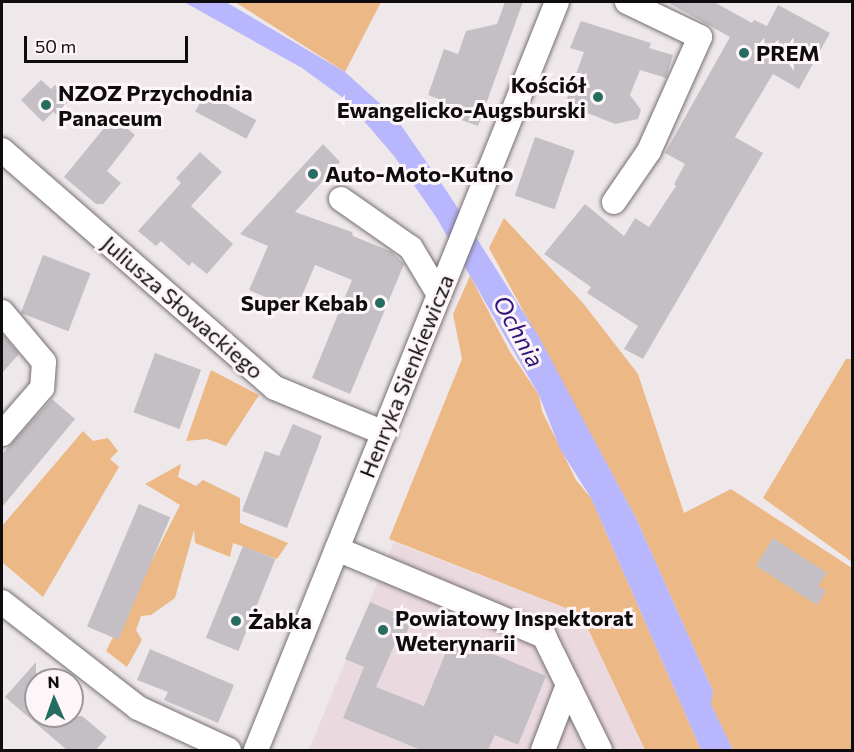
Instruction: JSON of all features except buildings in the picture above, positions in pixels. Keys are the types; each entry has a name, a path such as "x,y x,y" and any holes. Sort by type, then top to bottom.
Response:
{"street":[{"name":"Henryka Sienkiewicza","path":"256,750 557,2"},
{"path":"614,202 649,151 700,37 627,2"},
{"name":"Juliusza Słowackiego","path":"2,150 275,388 384,433"},
{"path":"341,199 411,248 440,288"},
{"path":"2,312 44,362 42,388 2,435"},
{"path":"337,549 544,636 600,750"},
{"path":"2,602 138,708 230,750"},
{"path":"543,750 568,685"}],"shaded area":[{"path":"235,2 381,2 345,72"},
{"path":"504,218 583,303 638,374 684,513 731,489 852,568 852,750 733,750 710,704 713,691 636,518 489,248"},
{"path":"470,276 510,352 539,395 542,411 576,480 591,498 701,750 645,750 581,614 389,539 462,359 453,314"},
{"path":"846,359 852,359 852,562 763,498"},
{"path":"211,370 259,395 226,446 207,439 186,441"},
{"path":"83,431 93,441 108,438 118,451 110,459 119,467 43,597 2,562 2,526"},
{"path":"181,464 178,477 196,486 203,480 240,498 240,523 288,543 277,559 233,543 230,557 195,543 194,530 175,598 151,615 141,616 136,630 142,640 127,667 106,651 180,505 145,484"},
{"path":"394,542 581,614 645,750 309,750"}],"water":[{"name":"Ochnia","path":"184,2 226,2 345,72 396,118 450,196 539,337 636,518 713,691 711,704 733,750 701,750 591,498 560,449 539,395 436,217 394,156 346,100 302,68"}],"place":[{"name":"PREM","path":"744,53"},
{"name":"Kościół Ewangelicko-Augsburski","path":"598,97"},
{"name":"NZOZ Przychodnia Panaceum","path":"46,105"},
{"name":"Auto-Moto-Kutno","path":"313,174"},
{"name":"Super Kebab","path":"380,303"},
{"name":"Żabka","path":"236,621"},
{"name":"Powiatowy Inspektorat Weterynarii","path":"383,630"}]}
